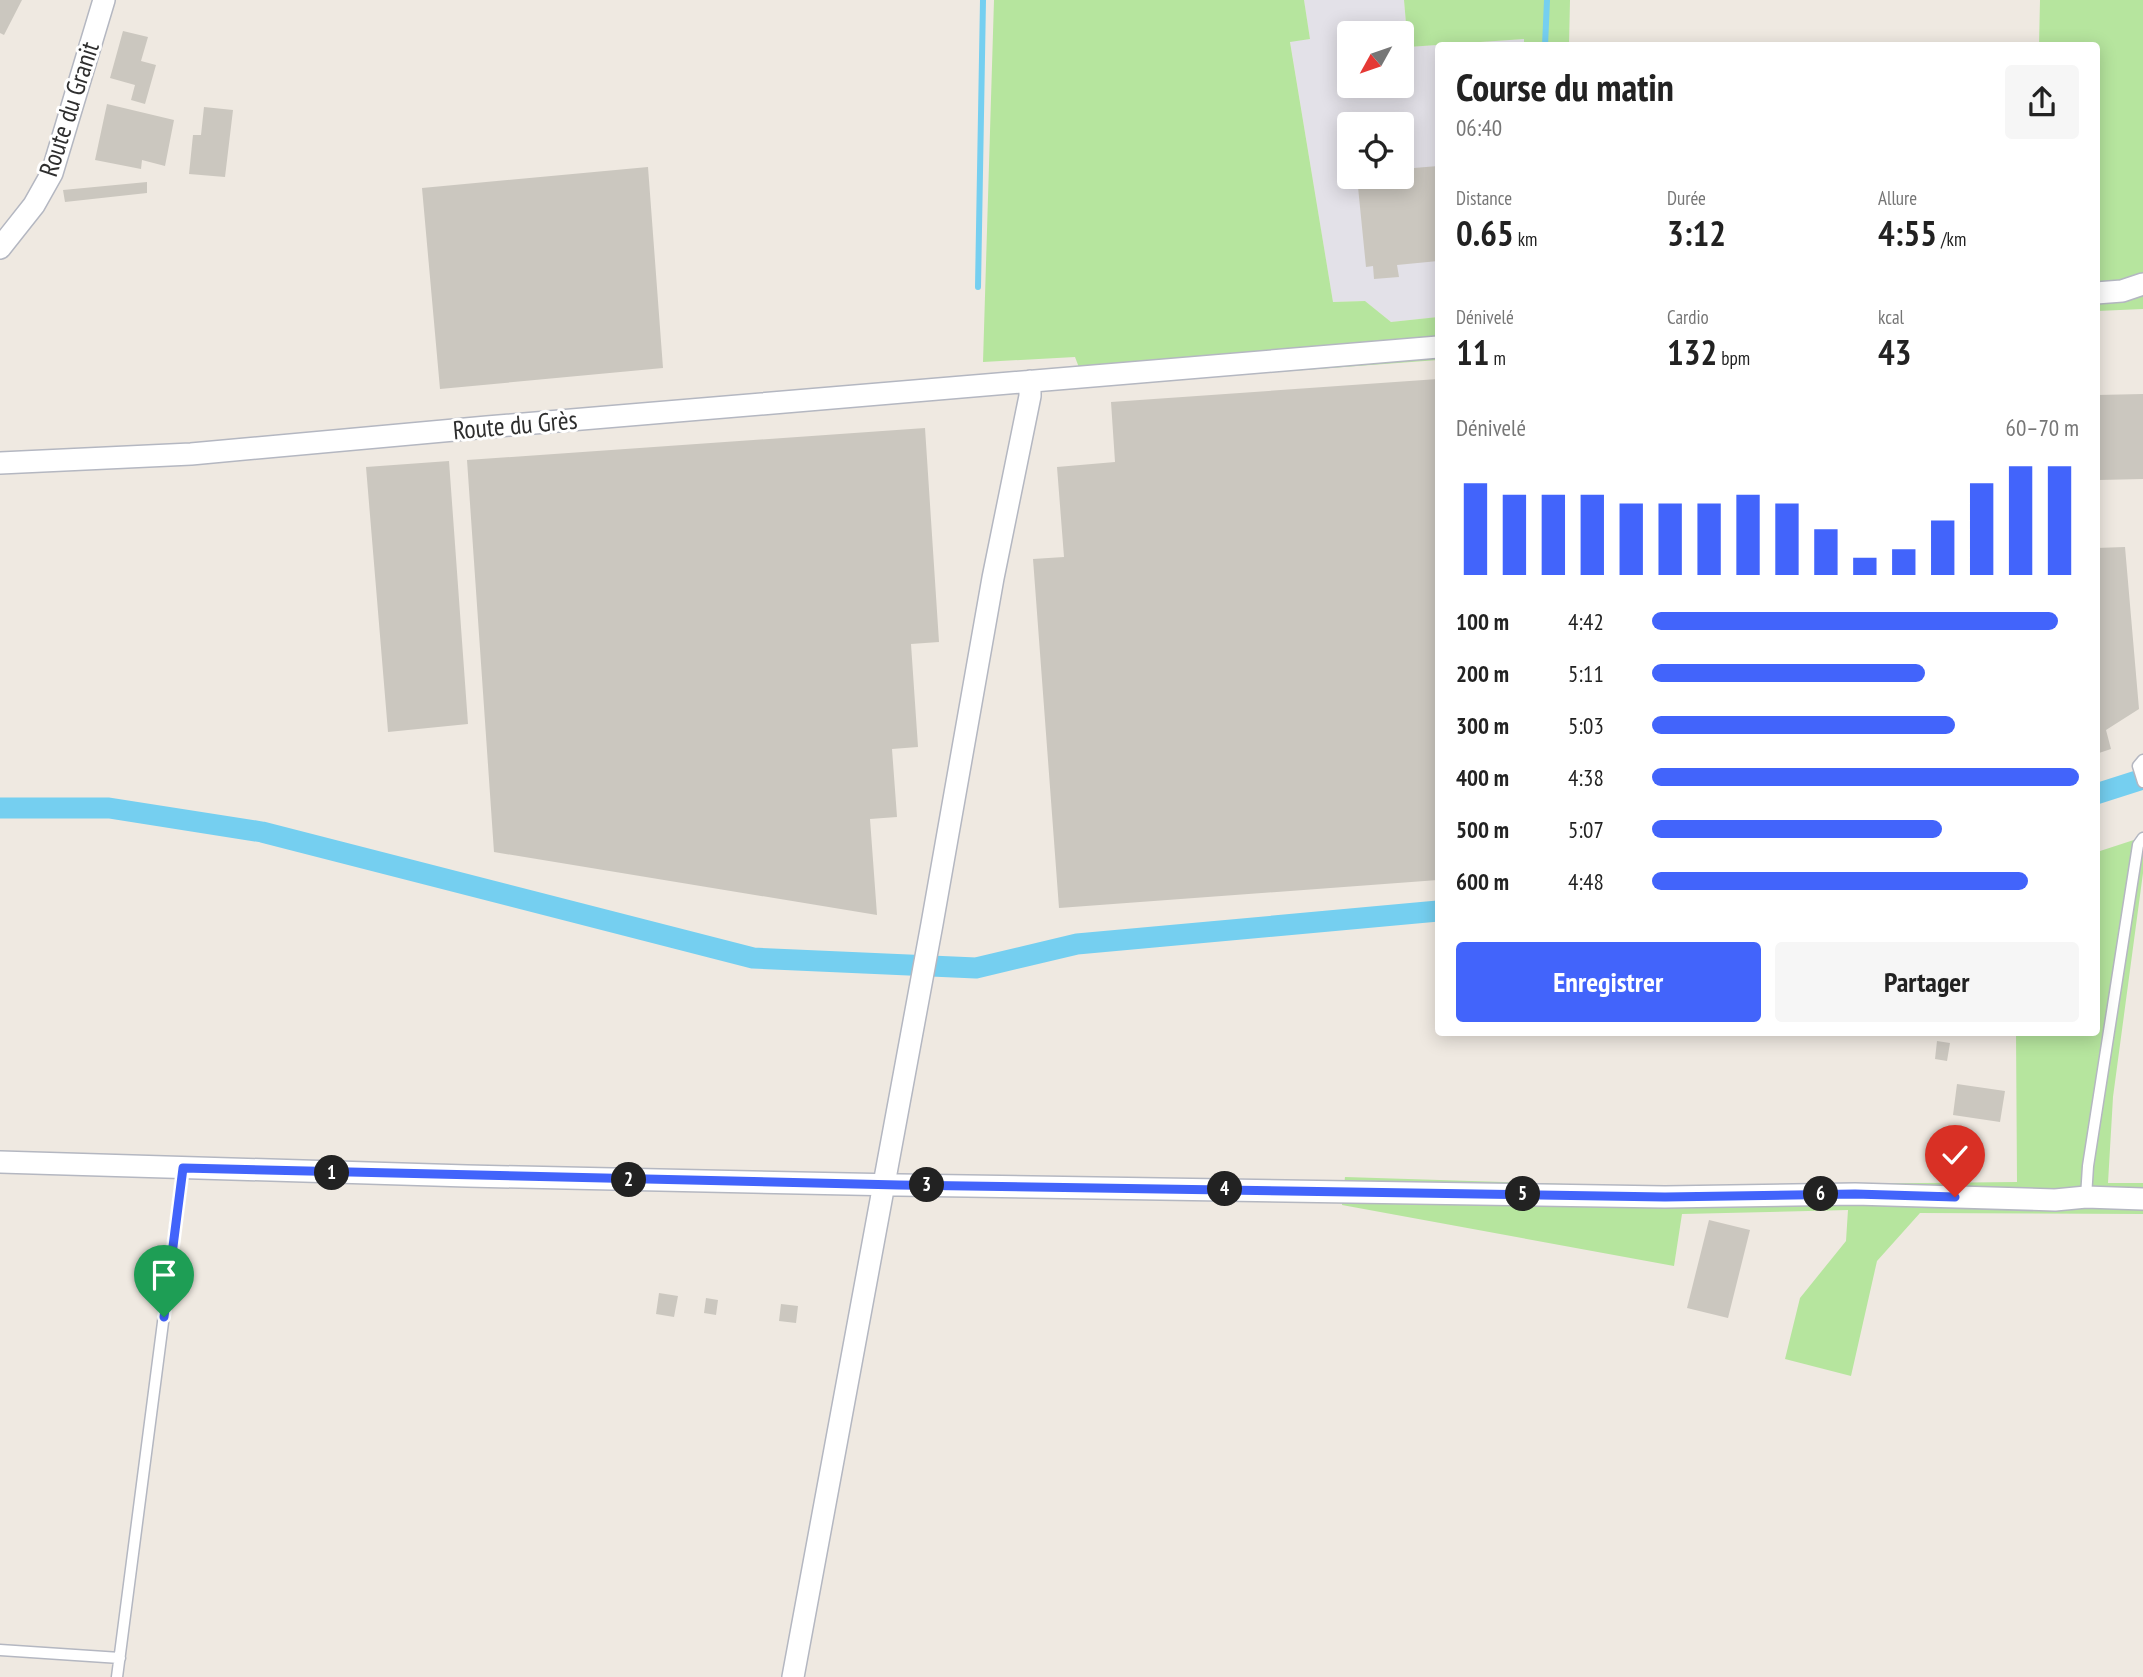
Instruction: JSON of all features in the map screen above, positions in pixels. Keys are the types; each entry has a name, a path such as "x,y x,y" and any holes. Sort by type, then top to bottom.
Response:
{"street":[{"name":"Route du Granit","path":"0,248 34,205 52,173 104,0"},
{"path":"2100,293 2122,291 2143,284"},
{"name":"Route du Grès","path":"0,463 191,454 1435,347"},
{"path":"793,1677 926,959 993,578 1030,396 1030,381"},
{"path":"0,1162 883,1185 1665,1197 1855,1194 2055,1200 2086,1196 2143,1199"}],"lane":[{"path":"2140,763 2143,782"},
{"path":"2086,1196 2088,1166 2138,845 2143,838"},
{"path":"117,1677 183,1168"},
{"path":"0,1650 120,1658"}],"shaded area":[{"path":"1304,0 1404,0 1406,21 1337,21 1337,98 1414,98 1414,47 1435,45 1435,317 1391,322 1365,301 1333,302 1290,41 1310,39"},
{"path":"1524,39 1524,42 1480,42"}],"green space":[{"path":"994,0 1304,0 1310,39 1290,42 1333,302 1365,301 1391,322 1435,317 1435,360 1086,386 1075,357 983,362"},
{"path":"1404,0 1570,0 1569,42 1524,42 1524,39 1435,42 1435,45 1414,47 1414,21 1406,21"},
{"path":"2040,0 2143,0 2143,309 2100,311 2100,42 2039,42"},
{"path":"2143,837 2143,873 2113,1097 2108,1183 2143,1183 2143,1214 1920,1213 1877,1261 1851,1376 1785,1359 1800,1298 1846,1241 1848,1210 1682,1214 1674,1266 1342,1205 1345,1177 1631,1186 2017,1182 2016,1036 2100,1036 2100,851"}],"building":[{"path":"0,0 22,0 4,35 0,33"},
{"path":"123,31 148,37 141,61 156,65 145,104 131,100 135,85 110,78"},
{"path":"107,104 174,120 165,166 142,160 141,169 95,160"},
{"path":"204,107 233,110 225,177 189,174 193,135 201,135"},
{"path":"1435,166 1435,261 1397,265 1399,277 1374,279 1373,266 1366,267 1358,189 1414,189 1414,168"},
{"path":"648,167 663,368 440,389 422,188"},
{"path":"147,182 147,193 65,202 63,190"},
{"path":"1435,379 1435,880 1059,908 1033,559 1064,557 1057,467 1115,462 1111,402"},
{"path":"2143,394 2143,479 2100,480 2100,395"},
{"path":"925,428 939,642 911,644 918,747 892,749 897,817 870,819 877,915 494,852 467,460"},
{"path":"449,461 468,724 388,732 366,467"},
{"path":"2125,547 2139,709 2106,730 2111,749 2100,753 2100,548"},
{"path":"1937,1041 1950,1043 1947,1061 1935,1059"},
{"path":"1957,1084 2005,1091 2000,1122 1953,1115"},
{"path":"1709,1220 1750,1230 1728,1318 1687,1308"},
{"path":"659,1293 678,1296 674,1317 656,1314"},
{"path":"706,1298 718,1300 716,1315 704,1313"},
{"path":"781,1304 798,1306 796,1323 779,1321"}],"waterway":[{"path":"978,287 983,0"},
{"path":"1545,42 1547,0"},
{"path":"2100,793 2143,779"},
{"path":"0,808 109,808 262,832 753,958 976,968 1077,944 1435,911"}],"route":[{"path":"164,1317 183,1168 899,1185 1665,1197 1760,1194 1955,1197"}]}
